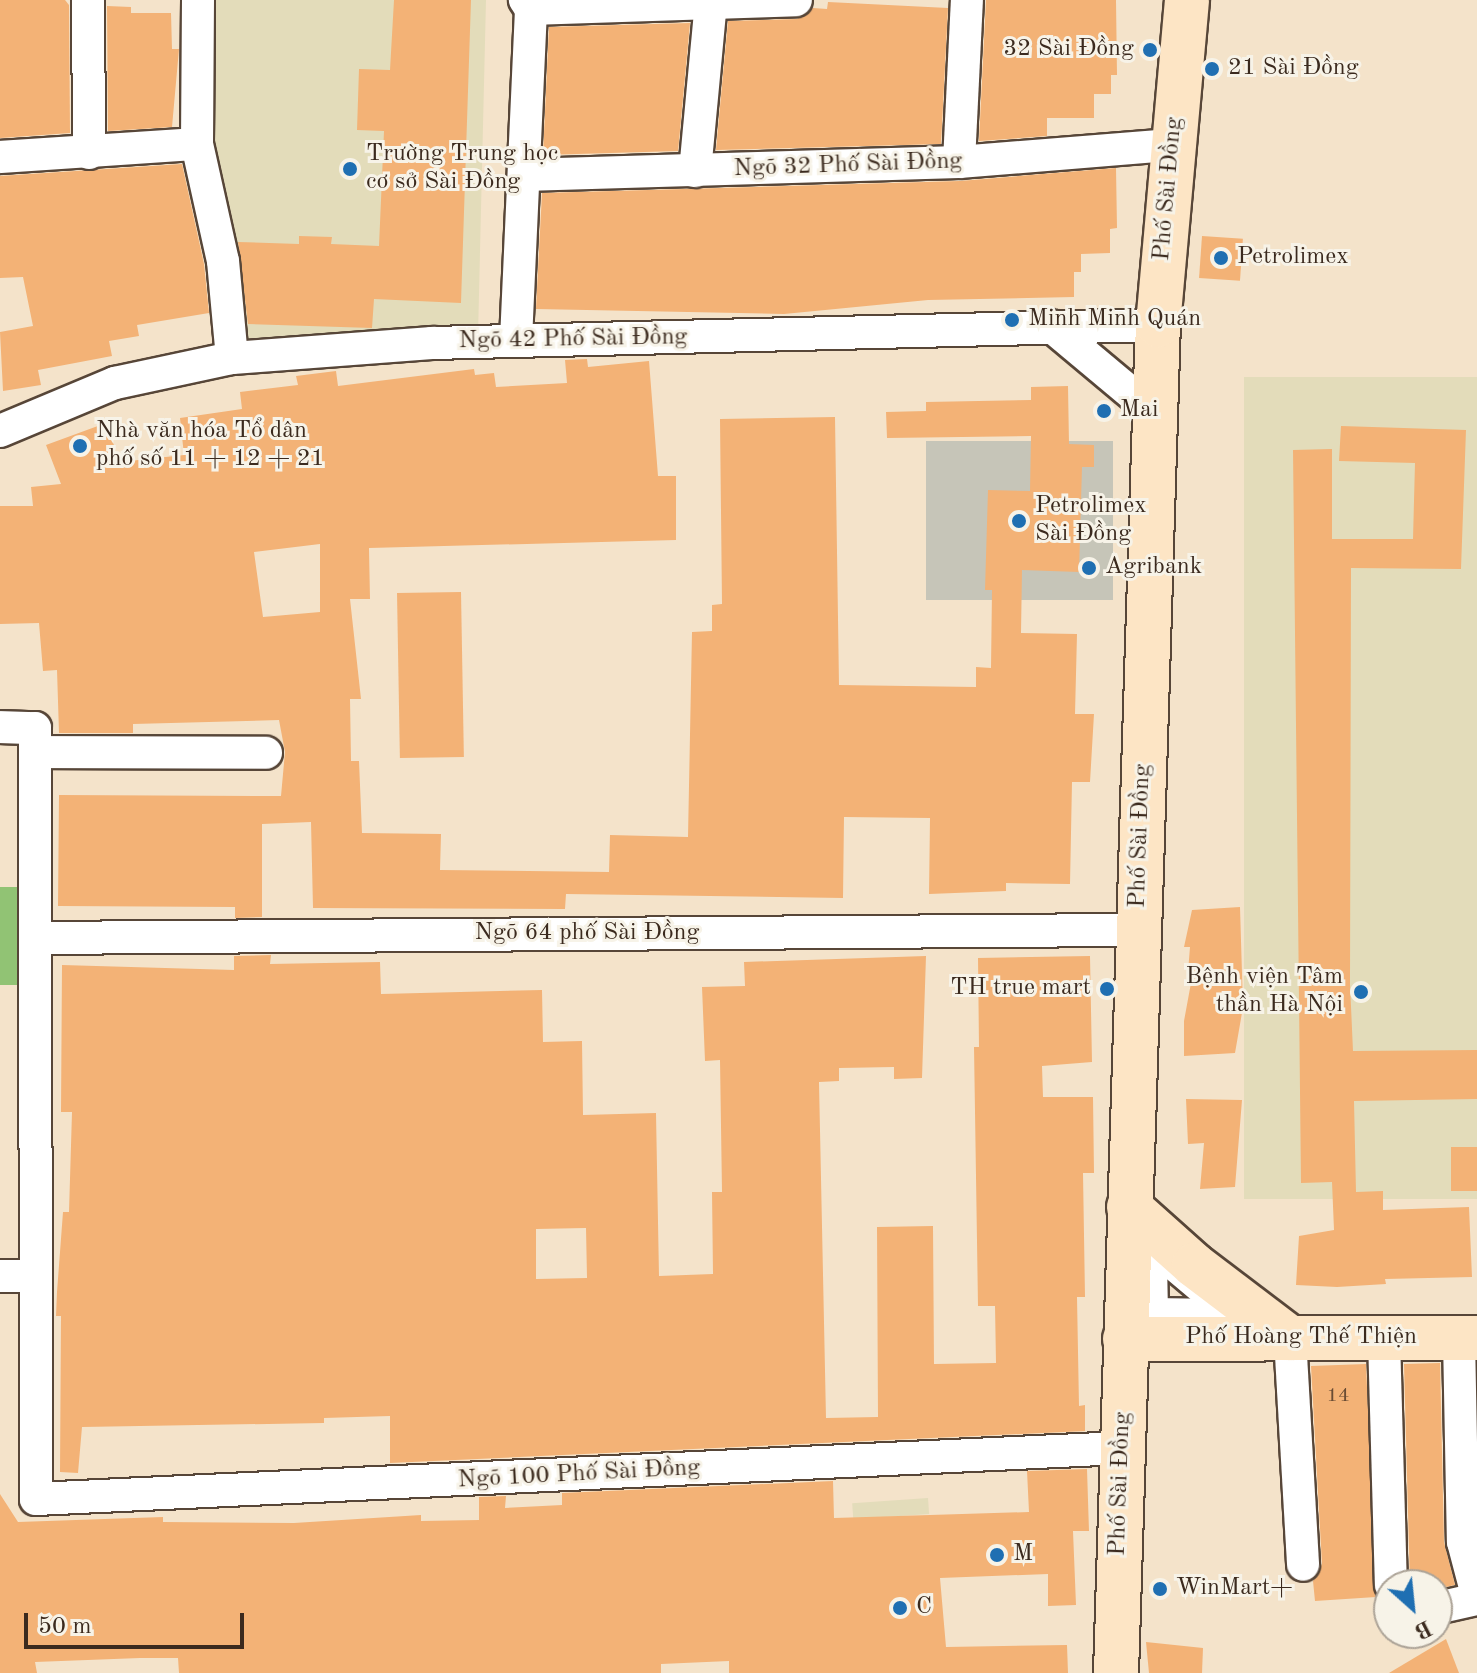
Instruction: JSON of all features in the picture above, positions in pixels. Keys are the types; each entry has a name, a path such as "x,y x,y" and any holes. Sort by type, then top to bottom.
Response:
{"street":[{"path":"88,0 89,153"},
{"path":"198,0 197,144 219,233 232,358"},
{"path":"516,340 528,5 796,0"},
{"path":"959,162 967,0"},
{"name":"Phố Sài Đồng","path":"1116,1673 1122,1448 1141,1328 1129,1207 1158,325 1171,145 1187,0"},
{"path":"695,171 711,3"},
{"path":"0,157 197,144"},
{"name":"Ngõ 32 Phố Sài Đồng","path":"524,175 959,162 1171,145"},
{"name":"Ngõ 42 Phố Sài Đồng","path":"0,431 115,383 232,358 516,340 1158,325"},
{"path":"1051,326 1155,413"},
{"path":"0,727 35,728 36,1276 0,1276"},
{"path":"35,752 266,753"},
{"name":"Ngõ 64 phố Sài Đồng","path":"35,938 1138,930"},
{"path":"1129,1207 1194,1265 1290,1338 1303,1565"},
{"name":"Ngõ 100 Phố Sài Đồng","path":"36,1276 36,1499 1122,1448"},
{"name":"Phố Hoàng Thế Thiện","path":"1141,1328 1290,1338 1468,1338"},
{"path":"1384,1338 1391,1569"},
{"path":"1453,1604 1477,1597 1463,1542 1468,1338"}],"shaded area":[{"name":"Trường Trung học cơ sở Sài Đồng","path":"200,0 486,0 478,336 239,343 207,117"},
{"name":"Bệnh viện Tâm thần Hà Nội","path":"1244,377 1477,377 1477,1199 1244,1199"},
{"name":"Petrolimex Sài Đồng","path":"926,441 1113,441 1113,600 926,600"},
{"path":"928,1498 929,1514 853,1519 852,1503"}],"green space":[{"path":"0,887 21,887 21,985 0,985"}],"building":[{"path":"0,0 65,0 69,5 70,133 0,138"},
{"path":"394,0 471,0 461,303 374,299 372,328 248,324 238,242 299,244 299,236 332,237 331,244 379,246 384,131 357,130 359,69 390,70"},
{"path":"986,0 1116,0 1117,75 1111,75 1111,94 1094,94 1094,118 1047,118 1047,136 979,141"},
{"path":"828,2 948,8 941,144 716,150 728,21 797,19 813,8 827,9"},
{"path":"107,6 131,7 131,13 171,13 172,49 179,49 172,127 108,131"},
{"path":"690,23 678,151 543,155 549,27"},
{"path":"182,164 204,264 209,313 137,325 139,336 109,341 112,356 38,370 41,385 3,391 0,332 33,326 23,277 0,278 0,176"},
{"path":"1116,168 1117,228 1110,229 1110,253 1081,254 1081,272 1074,272 1074,297 928,300 784,314 536,309 542,193 960,181"},
{"name":"Petrolimex","path":"1202,236 1243,239 1240,281 1199,278"},
{"path":"587,359 588,367 649,361 658,476 676,476 676,540 369,548 370,599 350,599 361,699 350,699 351,761 359,761 362,833 441,834 440,870 609,872 610,835 688,837 692,632 712,631 712,605 722,604 720,419 835,417 839,685 976,687 976,667 991,668 992,590 985,590 988,490 1030,491 1031,436 887,438 886,412 926,411 926,402 1031,400 1031,387 1068,386 1069,444 1094,445 1094,467 1082,467 1079,572 1022,570 1021,633 1077,634 1075,714 1094,714 1090,782 1072,782 1070,884 1006,883 1006,891 929,894 930,818 844,817 843,898 566,894 565,909 313,908 311,822 262,824 262,917 235,918 235,907 58,906 59,795 281,796 285,752 279,720 133,724 133,733 59,733 57,670 43,671 39,623 0,624 0,506 33,506 31,487 61,484 46,445 106,423 120,462 184,455 180,418 242,409 240,392 298,385 296,376 336,371 338,386 474,369 475,375 494,373 496,387 567,383 565,360","holes":["320,544 320,612 263,617 254,552"]},
{"path":"1341,426 1466,430 1461,569 1351,568 1350,984 1353,1051 1477,1050 1477,1099 1354,1101 1356,1192 1383,1191 1383,1210 1469,1207 1472,1277 1385,1279 1386,1284 1337,1287 1296,1285 1299,1236 1334,1230 1332,1182 1301,1183 1293,450 1332,449 1332,539 1413,539 1415,463 1339,461"},
{"path":"461,592 464,757 400,758 397,593"},
{"path":"1240,907 1243,1007 1235,1053 1184,1056 1184,1021 1193,972 1188,972 1190,947 1184,947 1192,910"},
{"path":"271,955 270,964 380,962 381,994 542,990 543,1042 582,1041 583,1115 656,1113 659,1276 713,1274 712,1192 722,1192 720,1060 705,1061 702,987 745,986 744,962 926,956 922,1078 894,1079 894,1067 839,1068 839,1081 819,1082 826,1418 878,1417 877,1227 933,1226 934,1364 996,1363 995,1306 978,1306 974,1047 979,1047 978,958 1090,956 1092,1062 1042,1066 1043,1097 1093,1097 1094,1173 1083,1173 1085,1297 1077,1297 1079,1406 1085,1405 1085,1431 390,1463 390,1416 324,1418 324,1423 82,1427 78,1473 60,1472 61,1316 56,1316 63,1212 69,1212 72,1112 61,1112 62,965 234,970 234,956","holes":["586,1228 587,1278 536,1279 536,1229"]},
{"path":"1186,1099 1242,1100 1235,1187 1200,1189 1204,1143 1188,1144"},
{"path":"1451,1147 1477,1147 1477,1191 1451,1191"},
{"path":"1440,1363 1444,1542 1451,1569 1410,1569 1404,1364"},
{"path":"1366,1364 1375,1569 1373,1597 1315,1601 1313,1581 1322,1564 1311,1366"},
{"path":"1087,1469 1089,1531 1073,1531 1076,1605 1048,1606 1048,1574 940,1578 946,1647 1067,1645 1068,1673 729,1673 729,1661 661,1664 661,1673 179,1673 178,1658 140,1658 35,1662 37,1673 0,1673 0,1494 18,1522 163,1517 163,1522 294,1523 421,1515 421,1521 479,1520 479,1497 506,1496 505,1508 562,1505 562,1493 833,1481 834,1518 1029,1512 1027,1471"},
{"path":"1146,1642 1203,1648 1202,1673 1149,1673"},
{"path":"1429,1649 1450,1649 1459,1673 1389,1673"}],"place":[{"name":"32 Sài Đồng","path":"1150,50"},
{"name":"21 Sài Đồng","path":"1212,69"},
{"name":"Trường Trung học cơ sở Sài Đồng","path":"350,169"},
{"name":"Petrolimex","path":"1221,258"},
{"name":"Minh Minh Quán","path":"1012,320"},
{"name":"Mai","path":"1104,411"},
{"name":"Nhà văn hóa Tổ dân phố số 11 + 12 + 21","path":"80,446"},
{"name":"Petrolimex Sài Đồng","path":"1019,521"},
{"name":"Agribank","path":"1089,568"},
{"name":"TH true mart","path":"1107,989"},
{"name":"Bệnh viện Tâm thần Hà Nội","path":"1361,992"},
{"name":"M","path":"997,1555"},
{"name":"WinMart+","path":"1160,1589"},
{"name":"C","path":"900,1608"}]}
